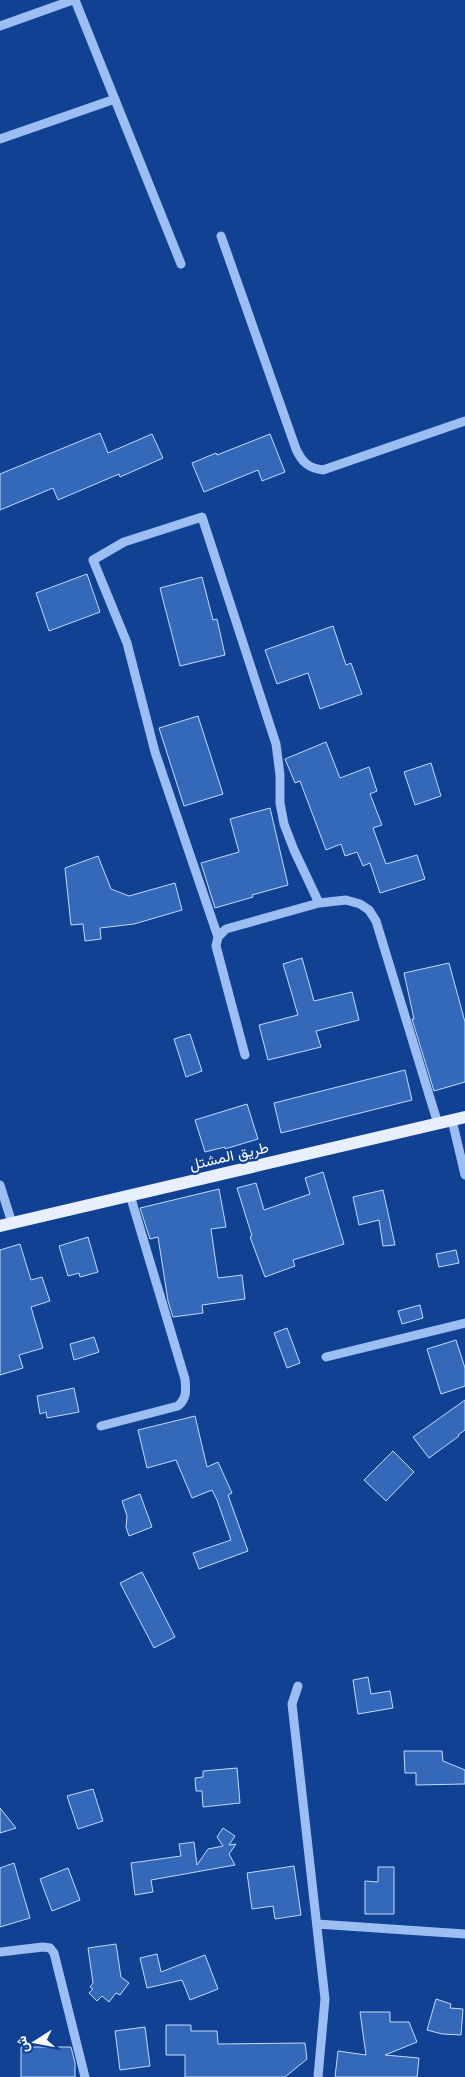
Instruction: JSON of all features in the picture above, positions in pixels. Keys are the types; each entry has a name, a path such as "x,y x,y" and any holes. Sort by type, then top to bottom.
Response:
{"main road":[{"name":"طريق المشتل","path":"6,1224 465,1117"}],"street":[{"path":"0,26 74,0 116,99 181,264"},
{"path":"0,139 116,99"},
{"path":"221,236 296,449 306,465 323,470 465,421"},
{"path":"245,1056 216,946 218,936 155,752 127,643 92,560 124,542 202,518 276,744 280,775 280,803 284,824 319,903"},
{"path":"218,936 226,929 319,903 346,900 360,904 369,910 376,921 438,1124"},
{"path":"452,1120 465,1175"},
{"path":"0,1186 6,1224"},
{"path":"102,1426 178,1406 184,1400 186,1394 185,1379 130,1195"},
{"path":"326,1357 465,1323"},
{"path":"298,1686 292,1704 325,1999 318,2077"},
{"path":"317,1924 465,1934"},
{"path":"0,1952 43,1947 50,1948 54,1953 85,2077"}],"building":[{"path":"100,433 108,453 152,434 163,458 120,477 119,474 58,500 53,488 0,510 0,474"},
{"path":"270,434 285,472 262,481 258,470 204,492 192,463"},
{"path":"87,574 100,612 49,631 36,593"},
{"path":"202,577 213,620 217,619 225,655 180,666 160,588"},
{"path":"333,626 346,665 351,663 362,694 320,709 308,673 277,684 265,650"},
{"path":"198,716 223,794 184,806 159,728"},
{"path":"326,742 340,778 369,767 377,791 370,794 382,825 373,828 386,864 417,855 425,879 380,893 370,863 363,866 357,852 345,856 341,844 326,850 300,781 295,783 285,759"},
{"path":"431,763 441,796 415,805 404,772"},
{"path":"270,808 288,885 215,908 201,863 239,852 230,819"},
{"path":"98,856 111,889 129,896 175,883 182,910 134,924 100,928 101,939 85,941 83,924 71,925 65,868"},
{"path":"302,958 314,1001 352,992 359,1020 316,1031 321,1047 268,1060 259,1025 298,1015 283,964"},
{"path":"449,963 465,1022 465,1082 434,1091 412,1019 414,1019 404,973"},
{"path":"190,1034 202,1071 186,1077 174,1039"},
{"path":"405,1070 412,1100 281,1133 274,1103"},
{"path":"247,1104 258,1139 225,1149 225,1147 205,1152 195,1120"},
{"path":"323,1172 344,1244 293,1260 295,1266 265,1277 250,1237 252,1236 237,1188 256,1183 264,1210 310,1194 305,1178"},
{"path":"219,1189 226,1227 211,1229 218,1278 242,1275 245,1299 202,1305 203,1313 173,1317 168,1301 158,1237 150,1239 140,1208"},
{"path":"383,1190 395,1245 383,1246 379,1220 359,1225 353,1197"},
{"path":"88,1237 98,1272 80,1277 79,1273 68,1276 59,1246"},
{"path":"20,1244 31,1280 42,1277 50,1301 31,1307 43,1348 19,1355 23,1368 0,1375 0,1250"},
{"path":"456,1250 459,1263 439,1267 436,1254"},
{"path":"420,1305 423,1318 402,1324 398,1311"},
{"path":"287,1328 300,1363 287,1368 274,1333"},
{"path":"94,1337 99,1352 74,1360 70,1344"},
{"path":"456,1340 465,1368 465,1386 441,1394 427,1349"},
{"path":"74,1388 79,1412 47,1418 46,1412 40,1414 37,1396"},
{"path":"465,1400 465,1430 429,1458 413,1437"},
{"path":"195,1416 207,1467 218,1462 232,1493 228,1495 248,1551 199,1569 193,1553 231,1540 217,1500 212,1490 192,1498 176,1460 147,1468 138,1430"},
{"path":"393,1451 414,1472 386,1501 364,1480"},
{"path":"140,1494 152,1527 129,1536 126,1527 127,1516 122,1501"},
{"path":"142,1572 175,1637 154,1648 120,1583"},
{"path":"368,1677 371,1694 390,1691 393,1708 358,1714 353,1680"},
{"path":"404,1751 442,1751 443,1761 465,1770 465,1784 416,1785 416,1773 405,1773"},
{"path":"237,1768 240,1803 203,1807 202,1791 196,1791 195,1778 203,1777 203,1771"},
{"path":"93,1789 103,1821 78,1829 67,1796"},
{"path":"0,1808 16,1828 0,1833"},
{"path":"223,1828 235,1836 229,1845 236,1844 229,1854 235,1865 151,1880 153,1892 135,1895 131,1863 181,1856 179,1844 194,1842 197,1865 208,1849 223,1846 217,1837"},
{"path":"14,1863 30,1918 0,1927 0,1868"},
{"path":"294,1866 301,1915 275,1919 273,1906 252,1909 247,1873"},
{"path":"378,1867 394,1867 394,1914 365,1914 365,1881 378,1882"},
{"path":"68,1868 80,1900 52,1911 40,1879"},
{"path":"116,1944 121,1977 129,1983 120,1995 116,1993 109,2002 102,1996 97,2001 89,1993 93,1989 90,1987 93,1983 88,1948"},
{"path":"157,1954 161,1972 205,1955 218,1989 190,2000 182,1980 147,1988 140,1958"},
{"path":"436,1999 451,2004 450,2008 463,2009 461,2035 442,2034 427,2030"},
{"path":"360,2012 390,2012 390,2022 409,2022 417,2042 385,2055 419,2058 417,2077 335,2077 338,2051 366,2055"},
{"path":"166,2025 191,2025 191,2031 217,2031 218,2044 305,2043 307,2059 285,2077 185,2077 185,2055 166,2055"},
{"path":"145,2027 150,2066 120,2070 115,2031"},
{"path":"21,2047 71,2047 75,2063 75,2077 21,2077"}]}
